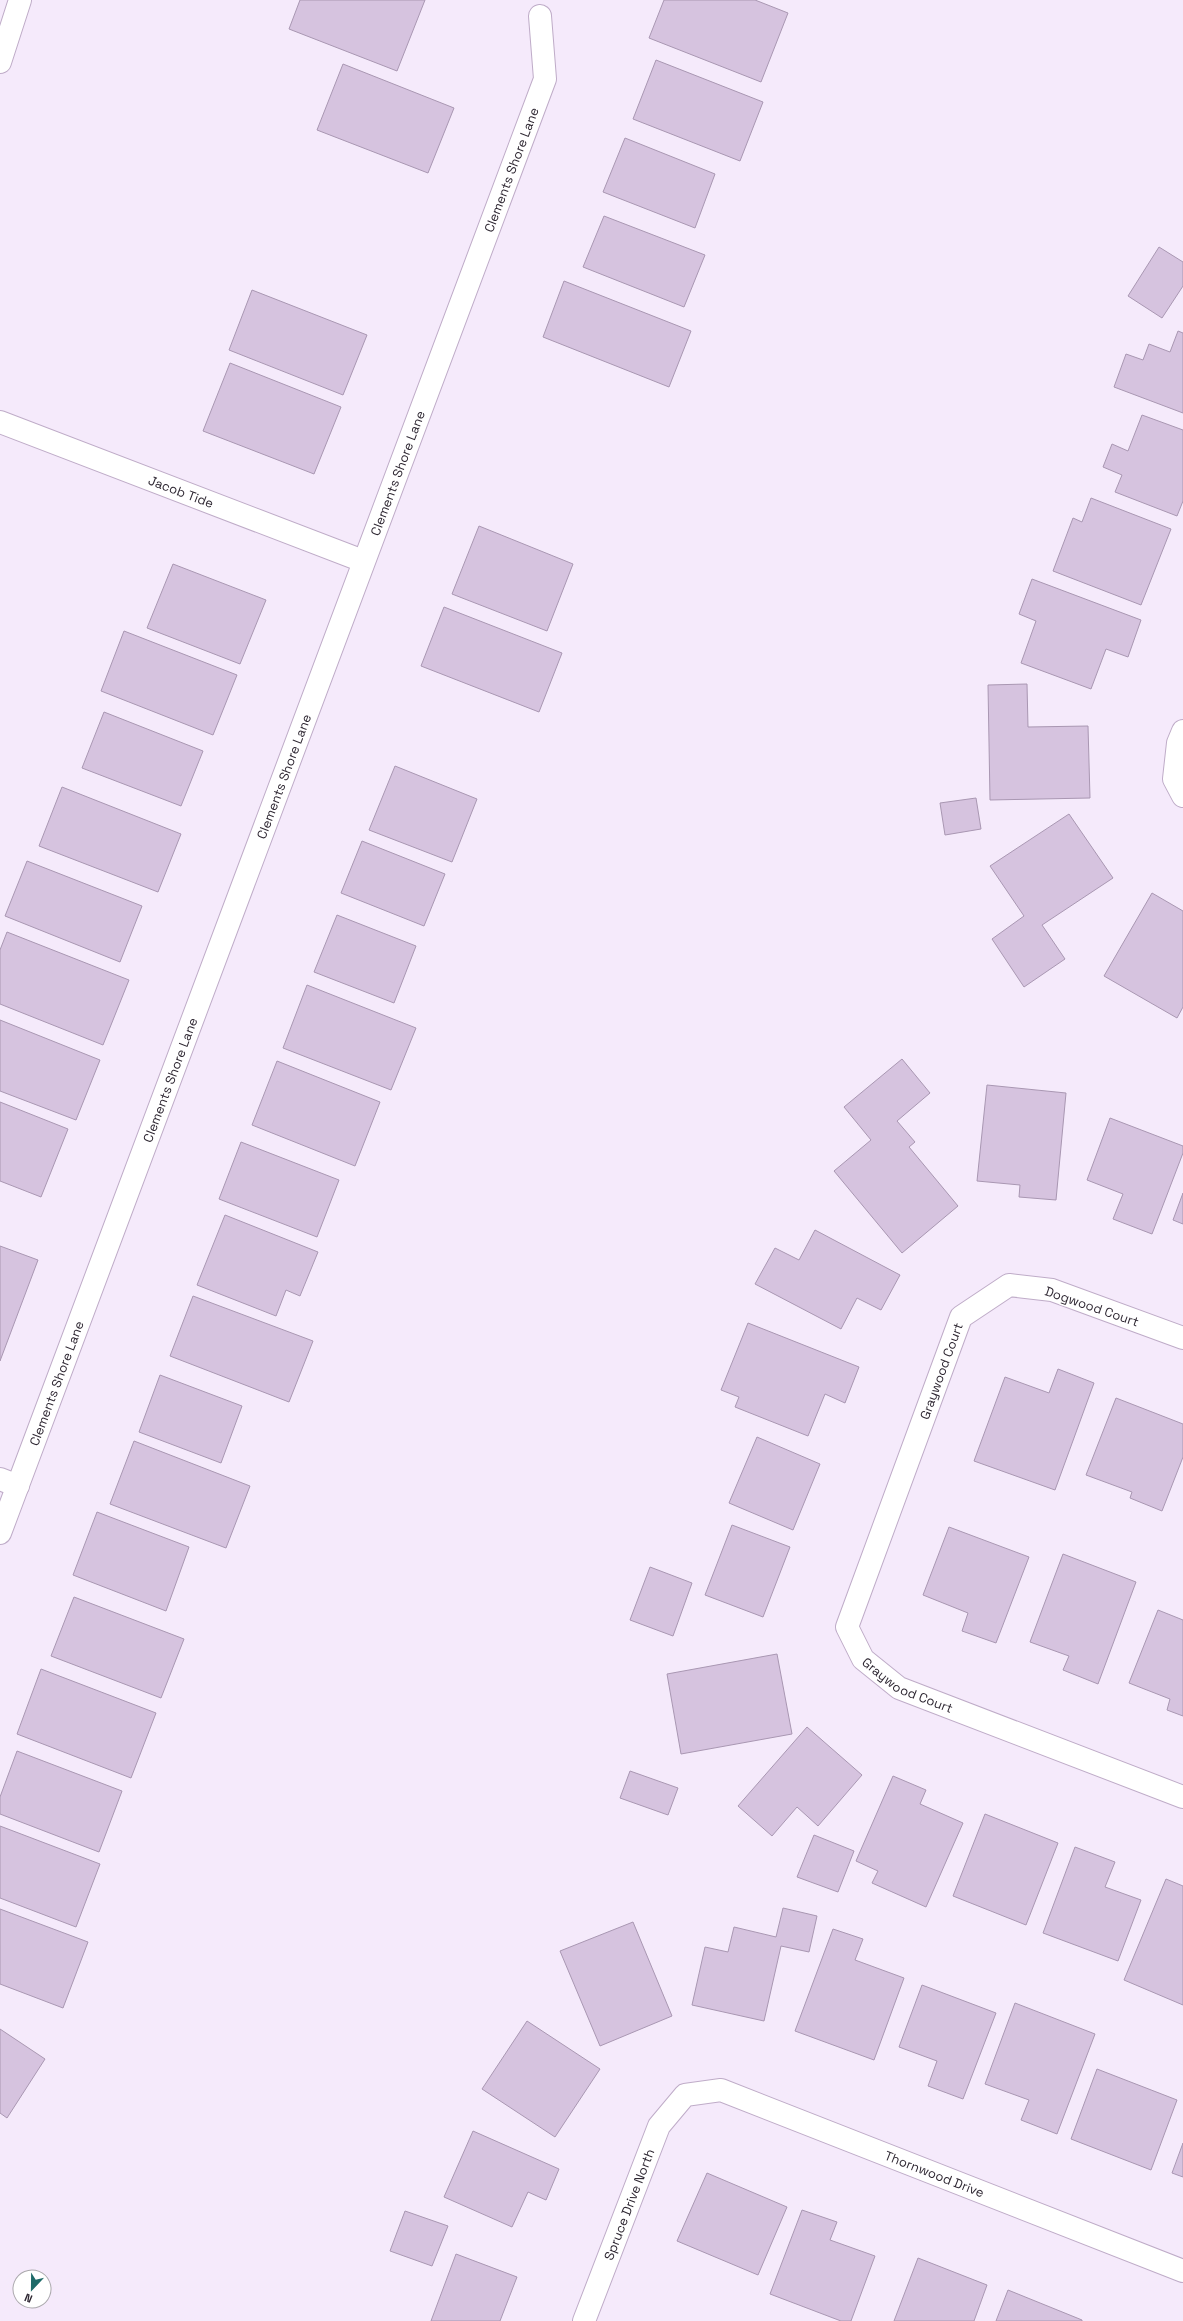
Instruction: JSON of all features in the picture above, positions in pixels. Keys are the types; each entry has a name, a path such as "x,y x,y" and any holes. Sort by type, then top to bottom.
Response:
{"street":[{"path":"0,62 20,0"},
{"name":"Clements Shore Lane","path":"0,1533 9,1483 363,561 545,79 540,16"},
{"name":"Jacob Tide","path":"0,422 363,561"},
{"path":"1183,731 1178,743 1174,779 1183,796"},
{"name":"Dogwood Court","path":"961,1317 1009,1285 1052,1290 1183,1338"},
{"name":"Graywood Court","path":"961,1317 847,1627 863,1659 899,1688 1183,1797"},
{"name":"Thornwood Drive","path":"685,2095 721,2090 1183,2271"},
{"name":"Spruce Drive North","path":"584,2321 658,2126 685,2095"}],"building":[{"path":"300,0 425,0 397,71 289,29"},
{"path":"664,0 755,0 788,13 761,82 649,38"},
{"path":"656,60 763,102 740,161 633,119"},
{"path":"343,64 454,108 428,173 317,130"},
{"path":"625,138 715,174 695,228 603,192"},
{"path":"604,216 705,255 684,307 583,267"},
{"path":"1159,247 1183,262 1183,286 1162,318 1128,296"},
{"path":"564,281 691,331 669,387 543,337"},
{"path":"252,290 367,335 343,395 229,350"},
{"path":"1178,331 1183,333 1183,413 1114,387 1126,354 1143,360 1149,344 1170,352"},
{"path":"230,363 341,407 314,474 203,431"},
{"path":"1142,415 1183,430 1183,501 1177,516 1115,492 1122,475 1103,467 1112,444 1128,451"},
{"path":"1091,498 1171,529 1141,605 1053,571 1073,518 1082,522"},
{"path":"479,526 573,564 547,631 452,594"},
{"path":"173,564 266,600 240,664 147,628"},
{"path":"1032,579 1141,620 1128,657 1106,649 1091,689 1021,663 1036,621 1019,614"},
{"path":"444,607 562,653 539,712 421,666"},
{"path":"124,631 237,675 213,735 101,691"},
{"path":"1027,684 1028,727 1088,726 1090,798 990,800 988,685"},
{"path":"104,712 203,751 181,806 82,768"},
{"path":"395,766 477,799 452,862 369,830"},
{"path":"62,787 181,834 158,892 39,846"},
{"path":"976,798 981,829 945,835 940,803"},
{"path":"1069,814 1113,878 1042,925 1065,959 1024,987 992,939 1024,916 990,866"},
{"path":"362,841 445,874 424,926 341,893"},
{"path":"27,861 142,906 120,962 5,916"},
{"path":"1152,893 1183,911 1183,1007 1177,1018 1104,976"},
{"path":"337,915 416,946 394,1003 314,972"},
{"path":"7,932 129,980 103,1045 0,1004 0,950"},
{"path":"307,985 416,1028 391,1090 283,1048"},
{"path":"0,1020 100,1060 76,1120 0,1091"},
{"path":"902,1059 930,1093 897,1121 915,1142 909,1147 958,1206 902,1253 834,1171 871,1140 844,1107"},
{"path":"277,1061 380,1102 355,1166 252,1125"},
{"path":"987,1085 1066,1093 1056,1200 1019,1197 1020,1185 977,1181"},
{"path":"0,1102 68,1129 41,1197 0,1181"},
{"path":"1110,1118 1183,1146 1183,1153 1152,1234 1113,1219 1123,1194 1087,1180"},
{"path":"241,1142 339,1180 317,1237 219,1199"},
{"path":"1183,1193 1183,1224 1173,1220"},
{"path":"225,1215 318,1252 300,1296 286,1290 276,1316 197,1285"},
{"path":"815,1230 900,1275 881,1310 857,1298 841,1329 755,1284 775,1248 799,1260"},
{"path":"0,1246 38,1260 0,1361"},
{"path":"193,1296 313,1341 289,1402 170,1356"},
{"path":"748,1323 859,1367 845,1403 825,1394 808,1436 735,1407 739,1397 721,1390"},
{"path":"1058,1369 1094,1383 1055,1490 974,1461 1005,1377 1049,1393"},
{"path":"160,1375 242,1406 221,1463 139,1432"},
{"path":"1116,1398 1183,1424 1183,1457 1162,1511 1130,1498 1132,1492 1086,1475"},
{"path":"757,1437 820,1464 793,1530 729,1503"},
{"path":"134,1441 250,1486 226,1548 110,1504"},
{"path":"97,1512 189,1547 166,1611 73,1575"},
{"path":"732,1525 790,1547 763,1617 705,1595"},
{"path":"949,1527 1029,1557 996,1643 962,1631 968,1613 923,1595"},
{"path":"1063,1554 1136,1582 1098,1684 1063,1670 1069,1656 1030,1642"},
{"path":"650,1567 692,1583 673,1636 630,1620"},
{"path":"74,1597 184,1639 161,1698 51,1656"},
{"path":"1158,1610 1183,1620 1183,1716 1167,1710 1170,1699 1129,1683"},
{"path":"777,1654 792,1734 681,1754 667,1674"},
{"path":"41,1669 156,1713 131,1778 17,1734"},
{"path":"807,1727 862,1775 818,1826 797,1807 772,1836 738,1806"},
{"path":"17,1751 122,1791 99,1852 0,1814 0,1797"},
{"path":"630,1771 678,1788 668,1815 620,1798"},
{"path":"893,1776 926,1790 920,1804 963,1823 926,1907 872,1883 878,1871 856,1861"},
{"path":"985,1814 1058,1843 1026,1925 953,1896"},
{"path":"0,1826 100,1864 76,1927 0,1898"},
{"path":"814,1835 854,1851 838,1892 797,1877"},
{"path":"1075,1847 1115,1862 1105,1887 1141,1900 1118,1961 1043,1933"},
{"path":"1166,1879 1183,1886 1183,2005 1124,1980"},
{"path":"783,1908 817,1916 809,1952 781,1946 764,2021 692,2005 705,1947 728,1952 734,1927 776,1937"},
{"path":"0,1909 88,1942 63,2008 0,1984"},
{"path":"633,1922 672,2016 600,2046 560,1951"},
{"path":"833,1929 863,1939 855,1960 904,1978 874,2060 795,2031"},
{"path":"922,1985 996,2013 963,2099 928,2086 937,2061 899,2047"},
{"path":"1015,2003 1095,2034 1057,2134 1021,2120 1029,2100 985,2084"},
{"path":"527,2021 600,2069 555,2137 482,2089"},
{"path":"0,2029 45,2059 7,2118 0,2113"},
{"path":"1097,2069 1177,2100 1151,2170 1071,2139"},
{"path":"473,2131 559,2169 546,2200 528,2192 512,2227 444,2197"},
{"path":"1183,2143 1183,2177 1172,2173"},
{"path":"707,2173 787,2207 758,2275 677,2241"},
{"path":"802,2210 837,2222 830,2240 875,2256 851,2321 841,2321 770,2294"},
{"path":"405,2211 448,2226 432,2266 390,2251"},
{"path":"456,2254 517,2277 500,2321 431,2321"},
{"path":"918,2258 987,2285 974,2321 894,2321"},
{"path":"1008,2290 1082,2320 1082,2321 996,2321"}]}
